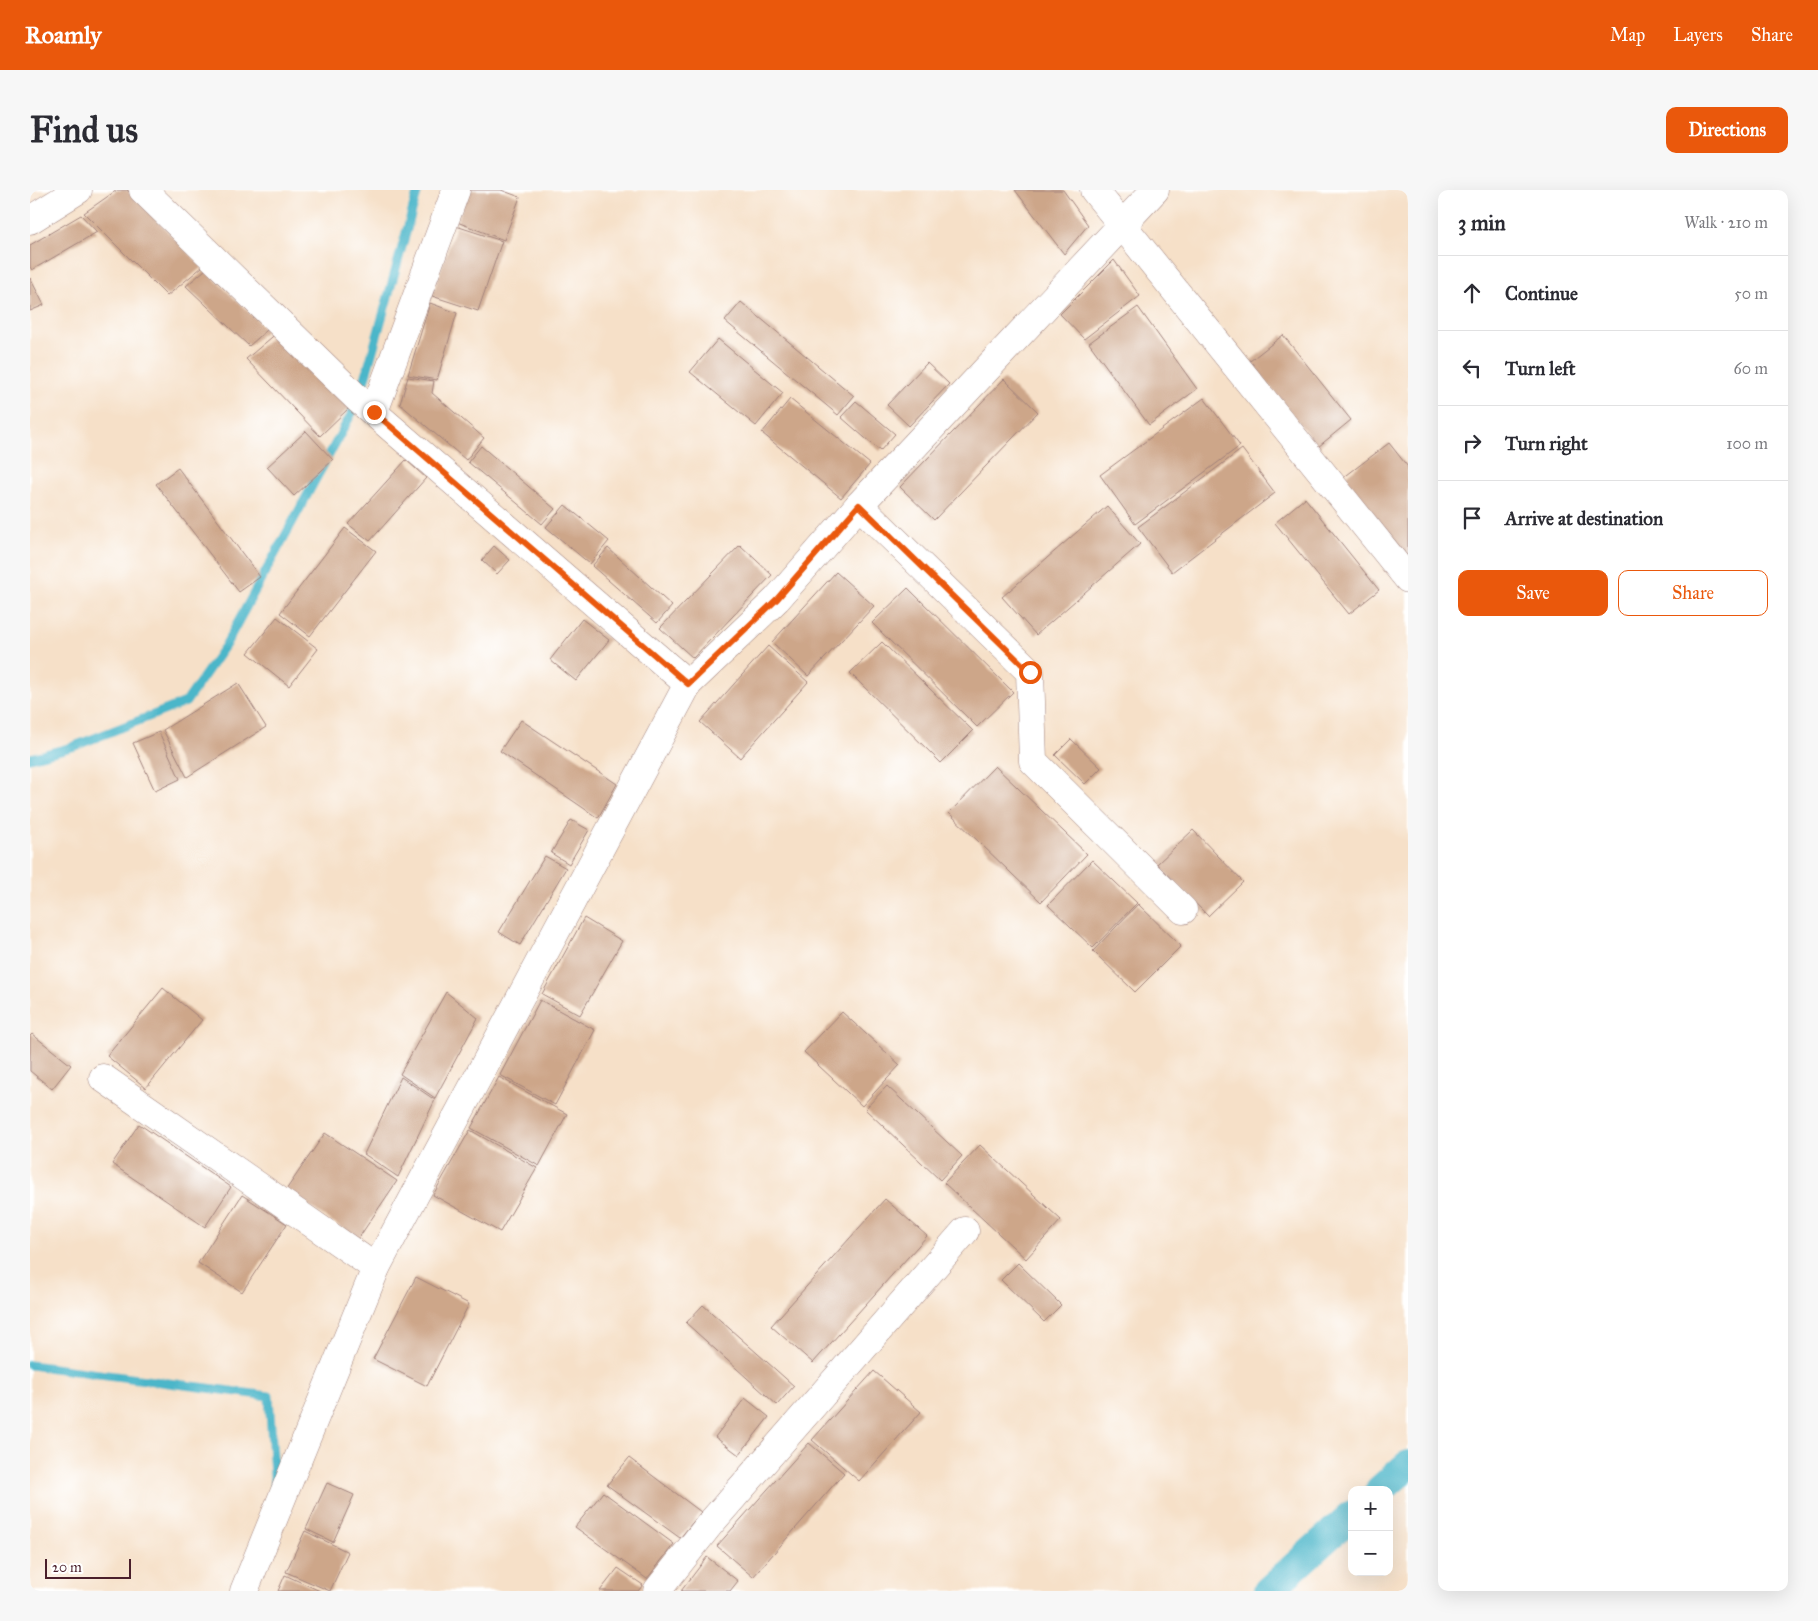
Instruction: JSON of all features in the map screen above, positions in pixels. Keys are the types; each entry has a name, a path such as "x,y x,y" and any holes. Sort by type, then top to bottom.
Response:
{"street":[{"path":"30,220 78,190"},
{"path":"143,190 359,400 688,684"},
{"path":"374,412 456,190"},
{"path":"1094,190 1408,579"},
{"path":"244,1591 376,1268 688,684 777,599 859,505 1155,190"},
{"path":"859,505 1030,672 1033,761 1184,910"},
{"path":"102,1078 376,1268"},
{"path":"657,1591 709,1524 965,1231"}],"building":[{"path":"117,190 127,190 202,267 167,296 84,213"},
{"path":"469,190 501,190 520,197 504,240 457,222"},
{"path":"1015,190 1063,190 1088,225 1064,254"},
{"path":"81,215 97,232 32,270 30,267 30,245"},
{"path":"456,226 502,241 478,311 432,296"},
{"path":"1114,260 1140,296 1084,339 1060,314"},
{"path":"205,270 267,330 249,346 186,286"},
{"path":"30,278 44,305 30,311"},
{"path":"741,302 854,396 838,415 725,321"},
{"path":"430,303 457,313 437,380 408,375"},
{"path":"1138,307 1197,389 1149,425 1089,343"},
{"path":"278,332 350,407 320,436 246,359"},
{"path":"1283,335 1351,420 1318,447 1250,361"},
{"path":"718,339 783,393 756,426 690,372"},
{"path":"927,363 949,384 909,426 887,405"},
{"path":"408,377 434,381 432,393 484,438 466,460 400,404"},
{"path":"1004,379 1038,412 934,520 900,487"},
{"path":"1204,398 1240,446 1135,524 1100,475"},
{"path":"790,399 870,464 841,498 762,433"},
{"path":"856,401 895,434 880,451 841,417"},
{"path":"306,431 333,460 294,496 267,467"},
{"path":"1389,443 1408,467 1408,560 1343,478"},
{"path":"481,446 555,509 542,524 468,462"},
{"path":"1242,449 1275,493 1172,572 1138,527"},
{"path":"406,460 426,478 370,541 348,524"},
{"path":"178,468 260,577 239,592 156,484"},
{"path":"1305,498 1379,590 1349,614 1275,523"},
{"path":"565,505 609,541 590,564 546,527"},
{"path":"1107,506 1140,544 1036,635 1002,597"},
{"path":"345,528 376,551 310,636 280,613"},
{"path":"740,545 772,575 693,658 660,628"},
{"path":"494,546 510,560 497,574 482,560"},
{"path":"608,548 672,606 657,623 592,566"},
{"path":"836,572 874,606 808,676 772,642"},
{"path":"908,588 1013,692 977,727 872,623"},
{"path":"277,617 318,649 289,686 248,653"},
{"path":"582,619 609,640 576,681 550,660"},
{"path":"882,642 973,731 941,763 850,673"},
{"path":"768,646 808,682 740,758 700,722"},
{"path":"238,683 266,727 187,777 163,730"},
{"path":"521,720 617,784 598,818 500,751"},
{"path":"159,732 180,779 155,791 133,743"},
{"path":"1071,739 1101,768 1085,784 1055,755"},
{"path":"995,766 1087,854 1041,902 949,813"},
{"path":"571,820 589,830 569,864 551,853"},
{"path":"1193,830 1243,882 1208,916 1157,864"},
{"path":"545,856 566,868 520,945 499,932"},
{"path":"1092,860 1137,903 1093,948 1048,905"},
{"path":"1138,904 1181,946 1135,992 1093,951"},
{"path":"584,918 622,941 580,1015 542,994"},
{"path":"163,988 202,1020 146,1088 107,1056"},
{"path":"446,992 478,1018 435,1098 400,1074"},
{"path":"540,1000 595,1030 555,1105 500,1075"},
{"path":"842,1012 900,1065 862,1106 804,1052"},
{"path":"32,1034 71,1065 52,1089 30,1071 30,1036"},
{"path":"401,1077 435,1100 398,1177 364,1154"},
{"path":"499,1077 567,1114 539,1166 471,1128"},
{"path":"887,1086 962,1156 940,1180 865,1109"},
{"path":"139,1124 231,1187 205,1227 112,1164"},
{"path":"470,1130 537,1168 500,1232 433,1195"},
{"path":"325,1133 397,1181 358,1239 286,1190"},
{"path":"980,1145 1061,1220 1026,1259 944,1183"},
{"path":"242,1195 287,1224 242,1292 198,1263"},
{"path":"885,1199 927,1236 813,1363 771,1326"},
{"path":"1018,1263 1061,1305 1044,1322 1001,1280"},
{"path":"416,1277 469,1304 427,1386 373,1359"},
{"path":"703,1305 794,1386 777,1405 686,1323"},
{"path":"874,1371 921,1412 859,1481 812,1440"},
{"path":"745,1398 769,1417 739,1455 715,1437"},
{"path":"809,1443 844,1473 753,1577 717,1546"},
{"path":"629,1458 701,1512 680,1538 607,1485"},
{"path":"327,1483 354,1495 333,1542 306,1529"},
{"path":"603,1492 674,1544 647,1579 575,1527"},
{"path":"305,1531 348,1552 330,1591 286,1572"},
{"path":"707,1557 738,1581 730,1591 681,1591"},
{"path":"618,1568 643,1585 638,1591 600,1591"},
{"path":"285,1575 320,1591 278,1591"}],"waterway":[{"path":"30,758 72,747 186,702 225,646 359,400 418,190"},
{"path":"30,1365 269,1396 275,1490"},
{"path":"1384,1486 1408,1465"},
{"path":"1268,1591 1348,1519"}],"route":[{"path":"374,412 688,684 777,599 859,505 1030,672"}]}
